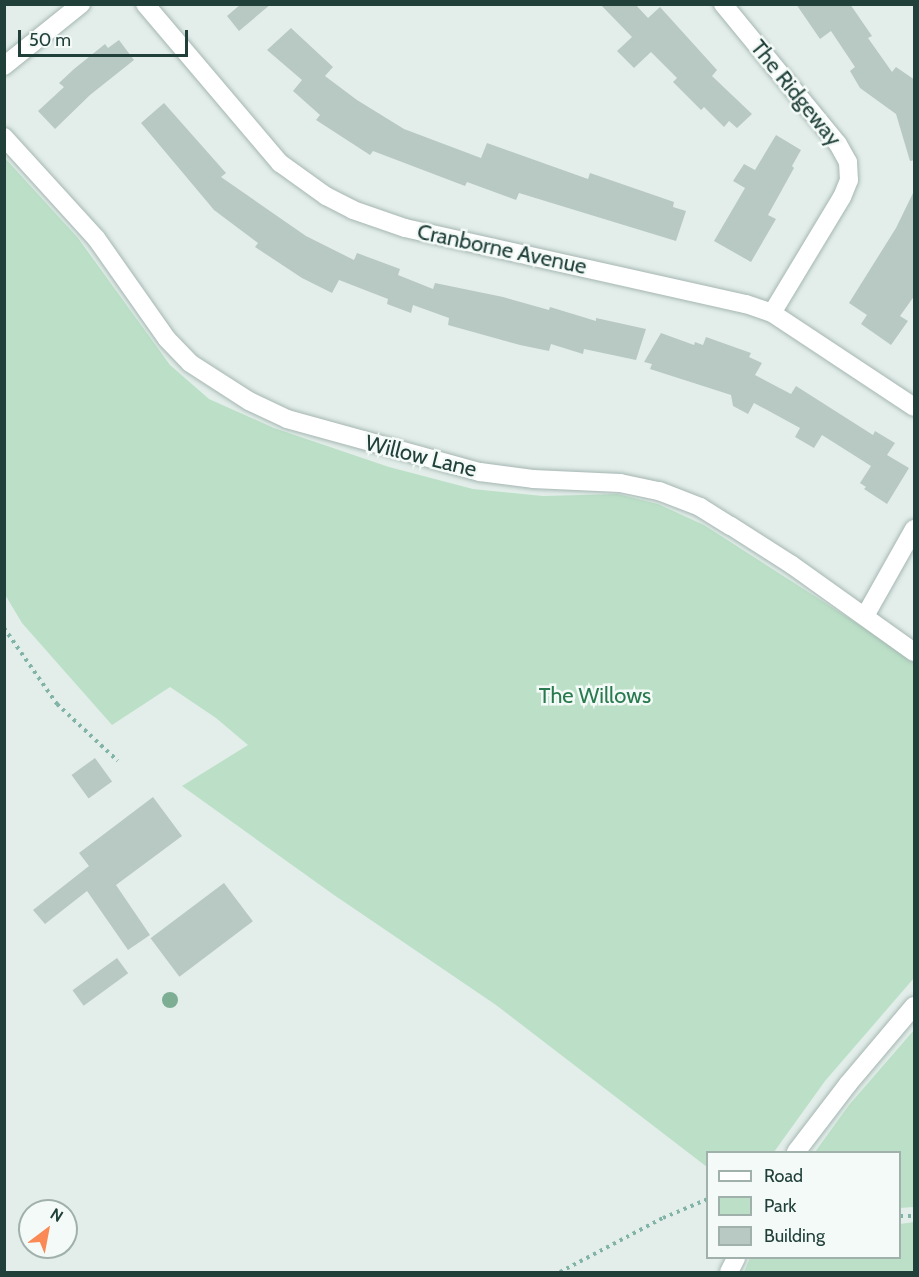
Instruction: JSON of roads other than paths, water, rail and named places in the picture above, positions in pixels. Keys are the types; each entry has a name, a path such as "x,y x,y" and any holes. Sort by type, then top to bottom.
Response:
{"street":[{"path":"4,66 81,4"},
{"name":"Cranborne Avenue","path":"146,4 280,163 326,196 353,210 405,228 746,304 772,313 915,407"},
{"name":"The Ridgeway","path":"723,4 838,144 848,162 849,180 842,197 772,313"},
{"name":"Willow Lane","path":"4,137 96,238 167,339 190,363 249,401 287,419 480,472 534,479 620,483 659,491 700,507 731,526 915,652"},
{"path":"865,616 915,529"},
{"path":"797,1151 848,1084 915,1006"}],"park label":[{"name":"The Willows","path":"595,696"}]}
